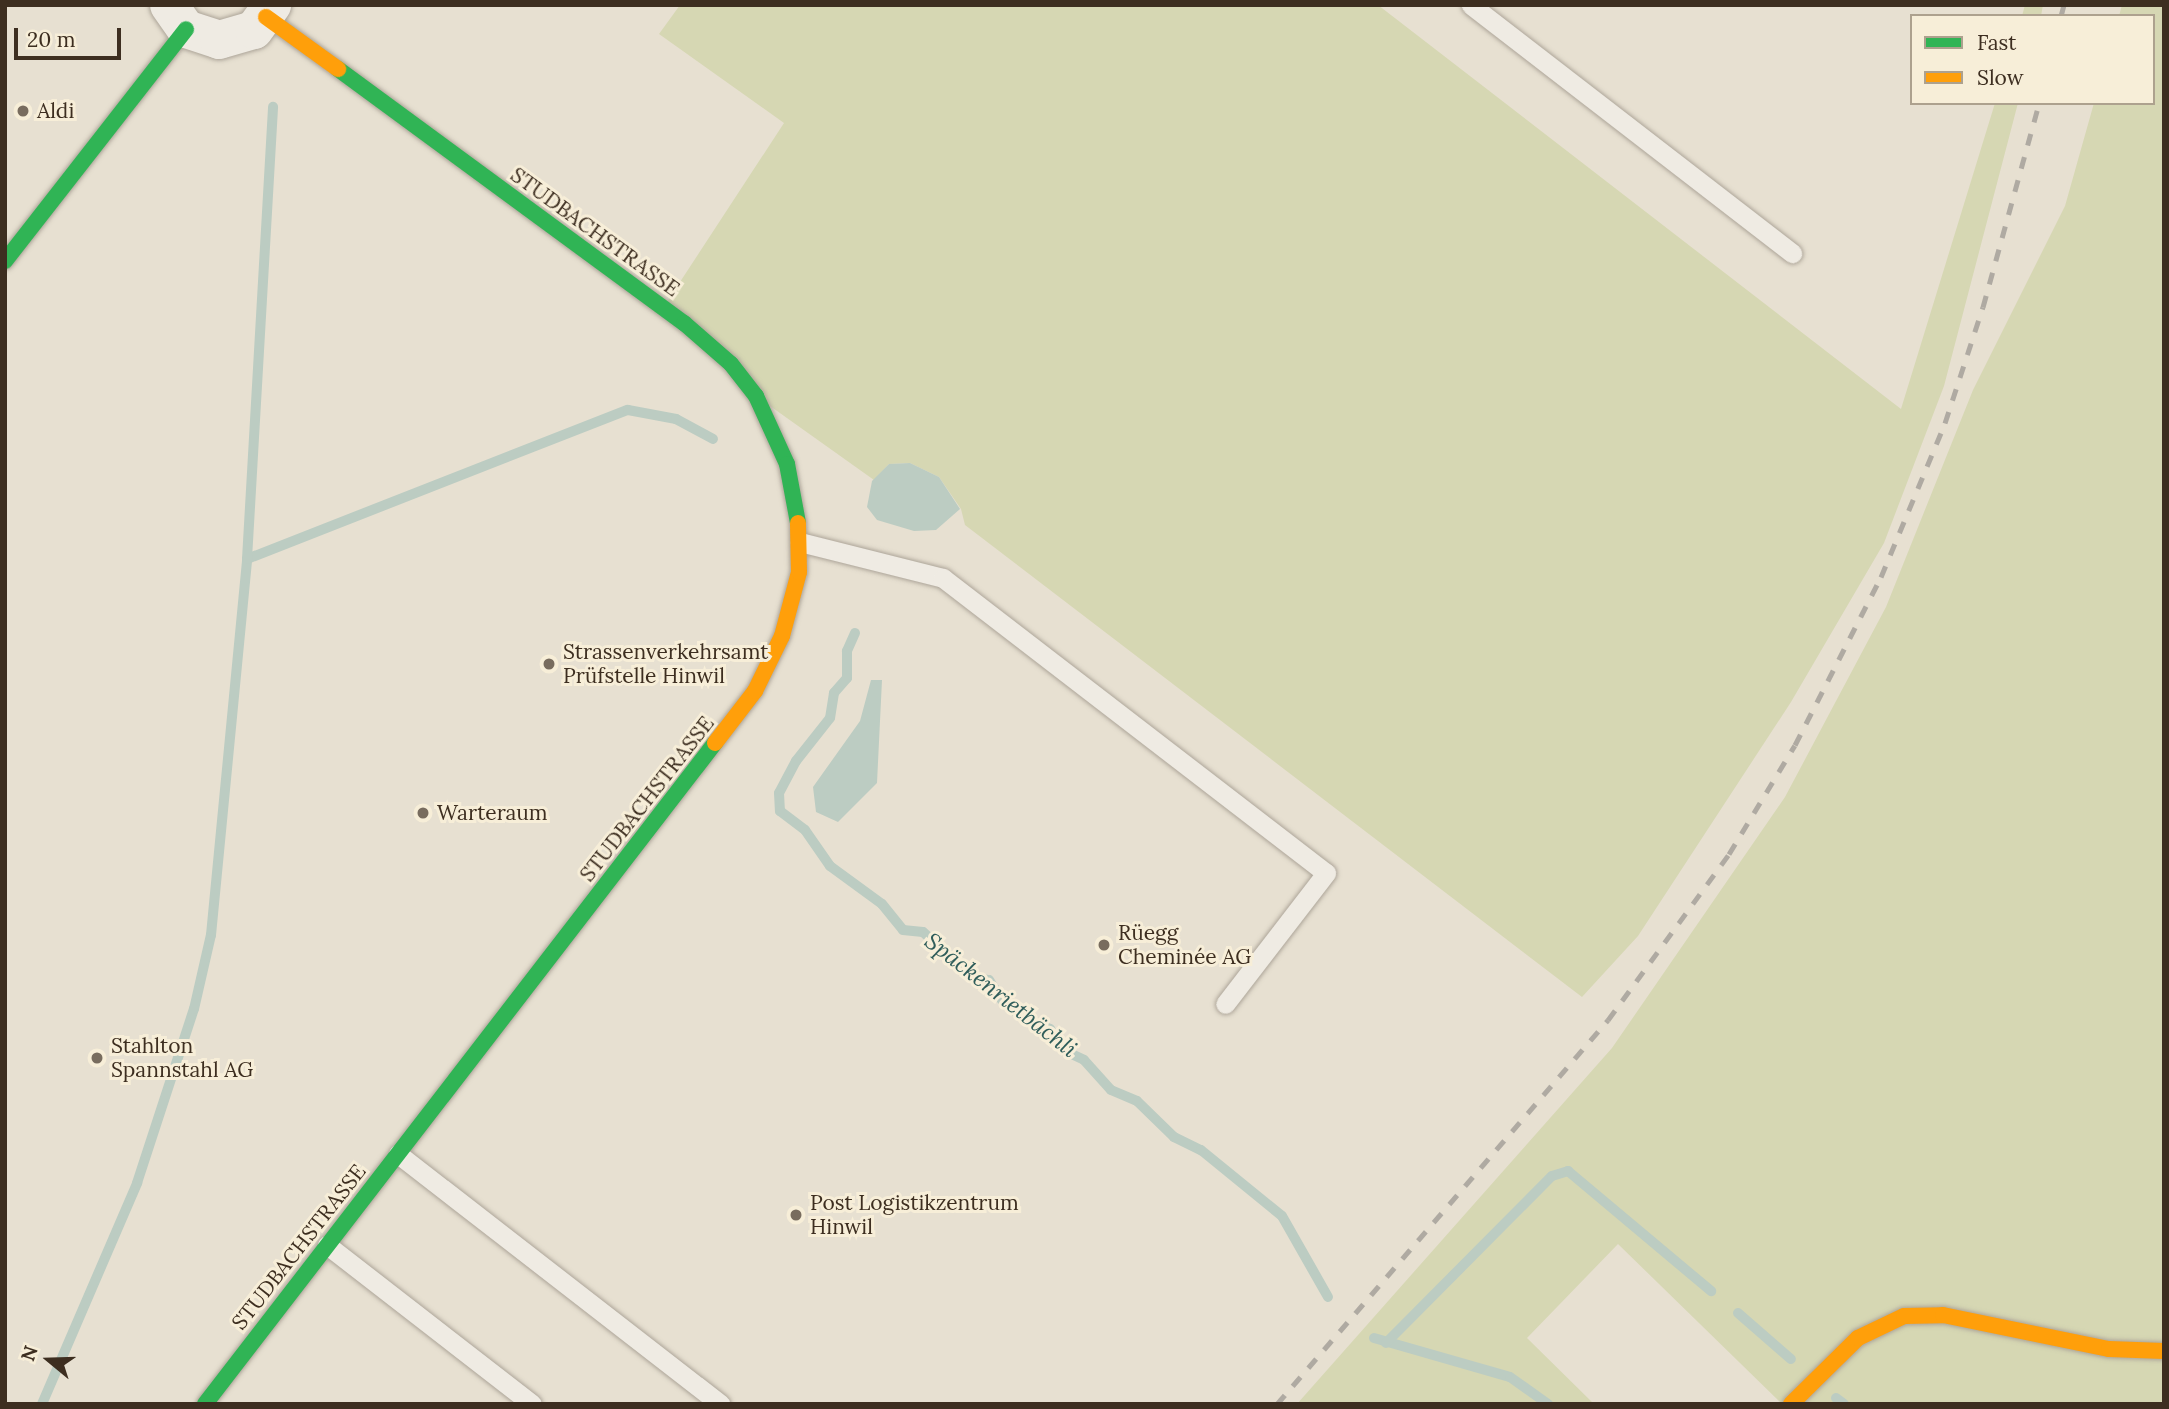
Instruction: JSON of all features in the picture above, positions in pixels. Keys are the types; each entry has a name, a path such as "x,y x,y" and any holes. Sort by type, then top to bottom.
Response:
{"street":[{"path":"5,261 178,17 202,37 237,38 269,11"},
{"name":"STUDBACHSTRASSE","path":"205,1404 755,691 792,608 800,542 793,485 780,442 756,396 717,350 269,11"},
{"path":"1791,1404 1858,1338 1904,1316 1950,1315 2109,1349 2164,1351"}],"lane":[{"path":"1471,5 1792,253"},
{"path":"800,542 943,578 1326,873 1225,1004"},
{"path":"398,1154 720,1404"},
{"path":"327,1245 531,1404"}],"green space":[{"path":"680,5 1378,5 1901,409 1994,105 2017,105 1944,386 1884,543 1791,702 1638,936 1582,997 965,525 961,509 939,477 910,463 889,464 874,480 756,396 663,308 784,123 659,34"},
{"path":"2025,5 2043,5 2041,14 2023,14"},
{"path":"2122,5 2164,5 2164,1404 1782,1404 1618,1244 1527,1338 1594,1404 1297,1404 1612,1048 1785,797 1886,607 1973,390 2065,206 2093,105 2155,105 2155,14 2120,14"}],"shaded area":[{"path":"910,463 939,477 960,509 936,530 914,531 877,520 867,507 872,481 889,464"},
{"path":"871,680 882,680 877,783 838,822 816,812 813,787 860,721"}],"waterway":[{"path":"42,1404 137,1183 194,1009 211,935 247,559 273,107"},
{"path":"247,559 628,410 676,419 713,439"},
{"name":"Späckenrietbächli","path":"855,633 847,651 847,678 834,693 830,718 796,761 779,793 780,811 805,830 830,866 882,904 903,930 923,932 973,977 989,980 1002,1000 1026,1021 1050,1029 1063,1050 1084,1060 1111,1090 1137,1101 1174,1137 1201,1150 1282,1216 1328,1297"},
{"path":"1386,1343 1552,1176 1568,1171 1711,1291"},
{"path":"1738,1313 1791,1359"},
{"name":"Späckenrietbächli","path":"1374,1338 1510,1377 1548,1404"},
{"path":"1836,1398 1844,1404"}],"railway":[{"path":"2062,14 2064,5"},
{"path":"1277,1404 1608,1020 1729,854 1795,745 1881,577 1945,423 1983,307 2038,105"}],"traffic: fast":[{"path":"5,261 186,29"},
{"path":"338,69 684,323 731,364 756,396 787,464 798,523"},
{"path":"205,1404 715,743"}],"traffic: slow":[{"path":"266,17 338,69"},
{"path":"715,743 755,691 782,636 799,572 798,523"},
{"path":"1791,1404 1858,1338 1904,1316 1943,1315 2109,1349 2164,1351"}],"place":[{"name":"Aldi","path":"23,111"},
{"name":"Strassenverkehrsamt Prüfstelle Hinwil","path":"549,664"},
{"name":"Warteraum","path":"423,813"},
{"name":"Rüegg Cheminée AG","path":"1104,945"},
{"name":"Stahlton Spannstahl AG","path":"97,1058"},
{"name":"Post Logistikzentrum Hinwil","path":"796,1215"}]}
